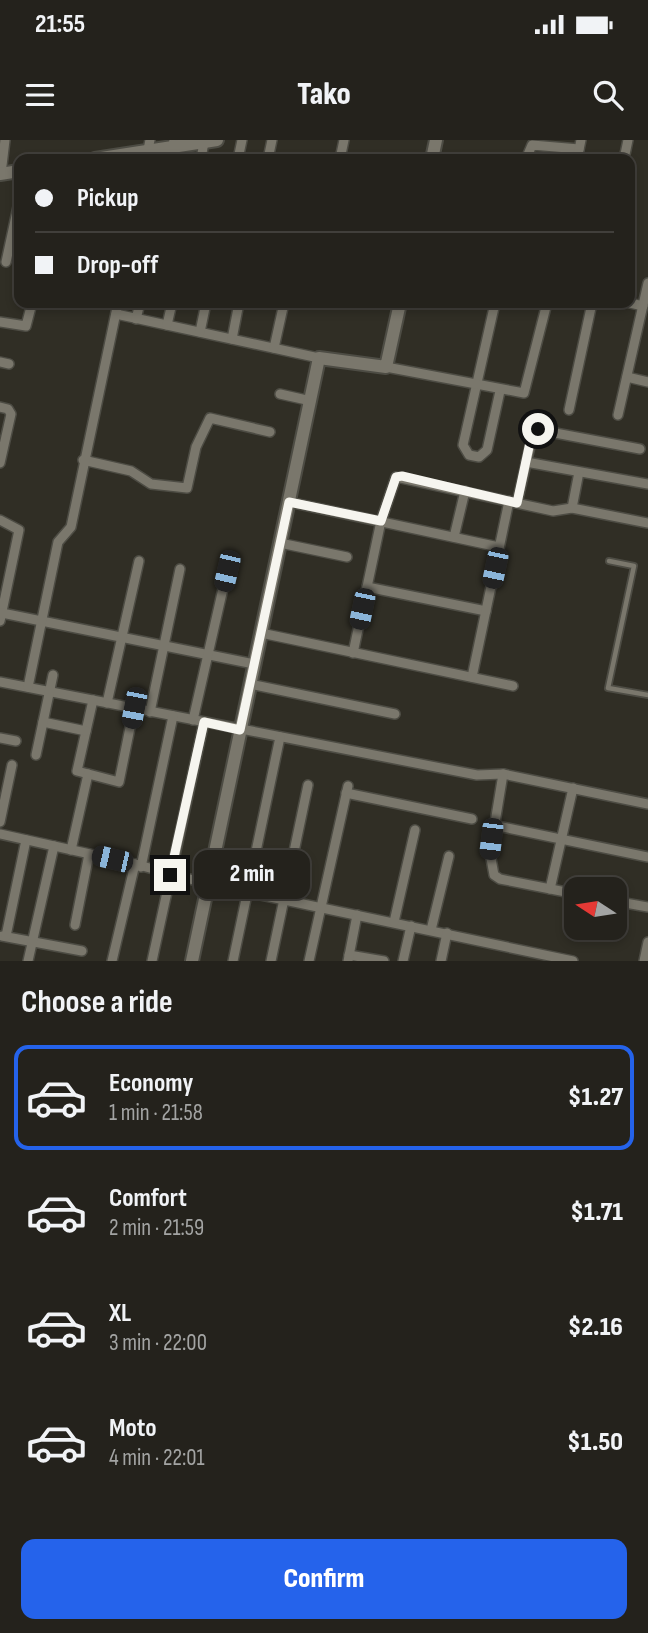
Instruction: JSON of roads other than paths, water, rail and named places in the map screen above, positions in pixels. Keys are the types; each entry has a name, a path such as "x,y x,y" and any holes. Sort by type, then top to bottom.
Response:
{"street":[{"path":"0,174 5,140"},
{"path":"124,154 172,149 209,141"},
{"path":"528,154 532,145 540,144 579,150"},
{"path":"6,262 14,225"},
{"path":"618,415 648,283"},
{"path":"635,304 643,306"},
{"path":"0,322 26,326 31,308"},
{"path":"27,687 58,542 71,527 117,308"},
{"path":"136,319 139,308"},
{"path":"167,325 171,308"},
{"path":"200,332 205,308"},
{"path":"232,339 238,308"},
{"path":"274,348 283,308"},
{"path":"386,367 399,308"},
{"path":"494,308 463,444 469,455 479,457 487,450 500,391"},
{"path":"116,314 319,358 386,367 500,391 524,393 546,308"},
{"path":"569,410 591,308"},
{"path":"192,961 319,358"},
{"path":"627,377 648,382"},
{"path":"281,394 311,401"},
{"path":"0,407 8,408 11,414 3,432 0,463"},
{"path":"83,460 131,471 151,484 187,488 196,447 210,418 270,432"},
{"path":"472,677 499,547 534,429 640,449"},
{"path":"526,462 648,484"},
{"path":"572,508 579,472"},
{"path":"353,653 381,521 396,477 553,511 572,508 648,522"},
{"path":"454,537 465,491"},
{"path":"289,502 499,547"},
{"path":"0,520 19,530 1,617 41,621 254,664"},
{"path":"280,543 347,556"},
{"path":"107,703 139,561"},
{"path":"150,712 180,569"},
{"path":"193,720 227,571"},
{"path":"367,587 486,611"},
{"path":"261,633 513,686"},
{"path":"36,755 53,675"},
{"path":"0,682 477,775 503,774 648,804"},
{"path":"250,684 395,714"},
{"path":"93,700 77,771 119,782 134,708"},
{"path":"112,961 173,716"},
{"path":"43,722 86,731"},
{"path":"152,961 204,722"},
{"path":"233,961 280,737"},
{"path":"0,738 16,741"},
{"path":"0,822 12,765"},
{"path":"71,850 88,774"},
{"path":"503,774 489,853 494,875 500,879 564,892"},
{"path":"271,961 308,785"},
{"path":"550,889 573,788"},
{"path":"309,961 347,789 472,819"},
{"path":"493,825 648,857"},
{"path":"394,922 415,830"},
{"path":"0,834 138,865 208,884 573,961"},
{"path":"26,840 3,936 82,951"},
{"path":"28,961 54,846"},
{"path":"75,925 89,854"},
{"path":"431,930 449,856"},
{"path":"627,903 648,907"},
{"path":"357,915 348,958 384,961"},
{"path":"403,961 411,926"},
{"path":"441,961 447,933"},
{"path":"644,961 648,942"}],"lane":[{"path":"609,561 634,566 608,688 648,695"}]}
